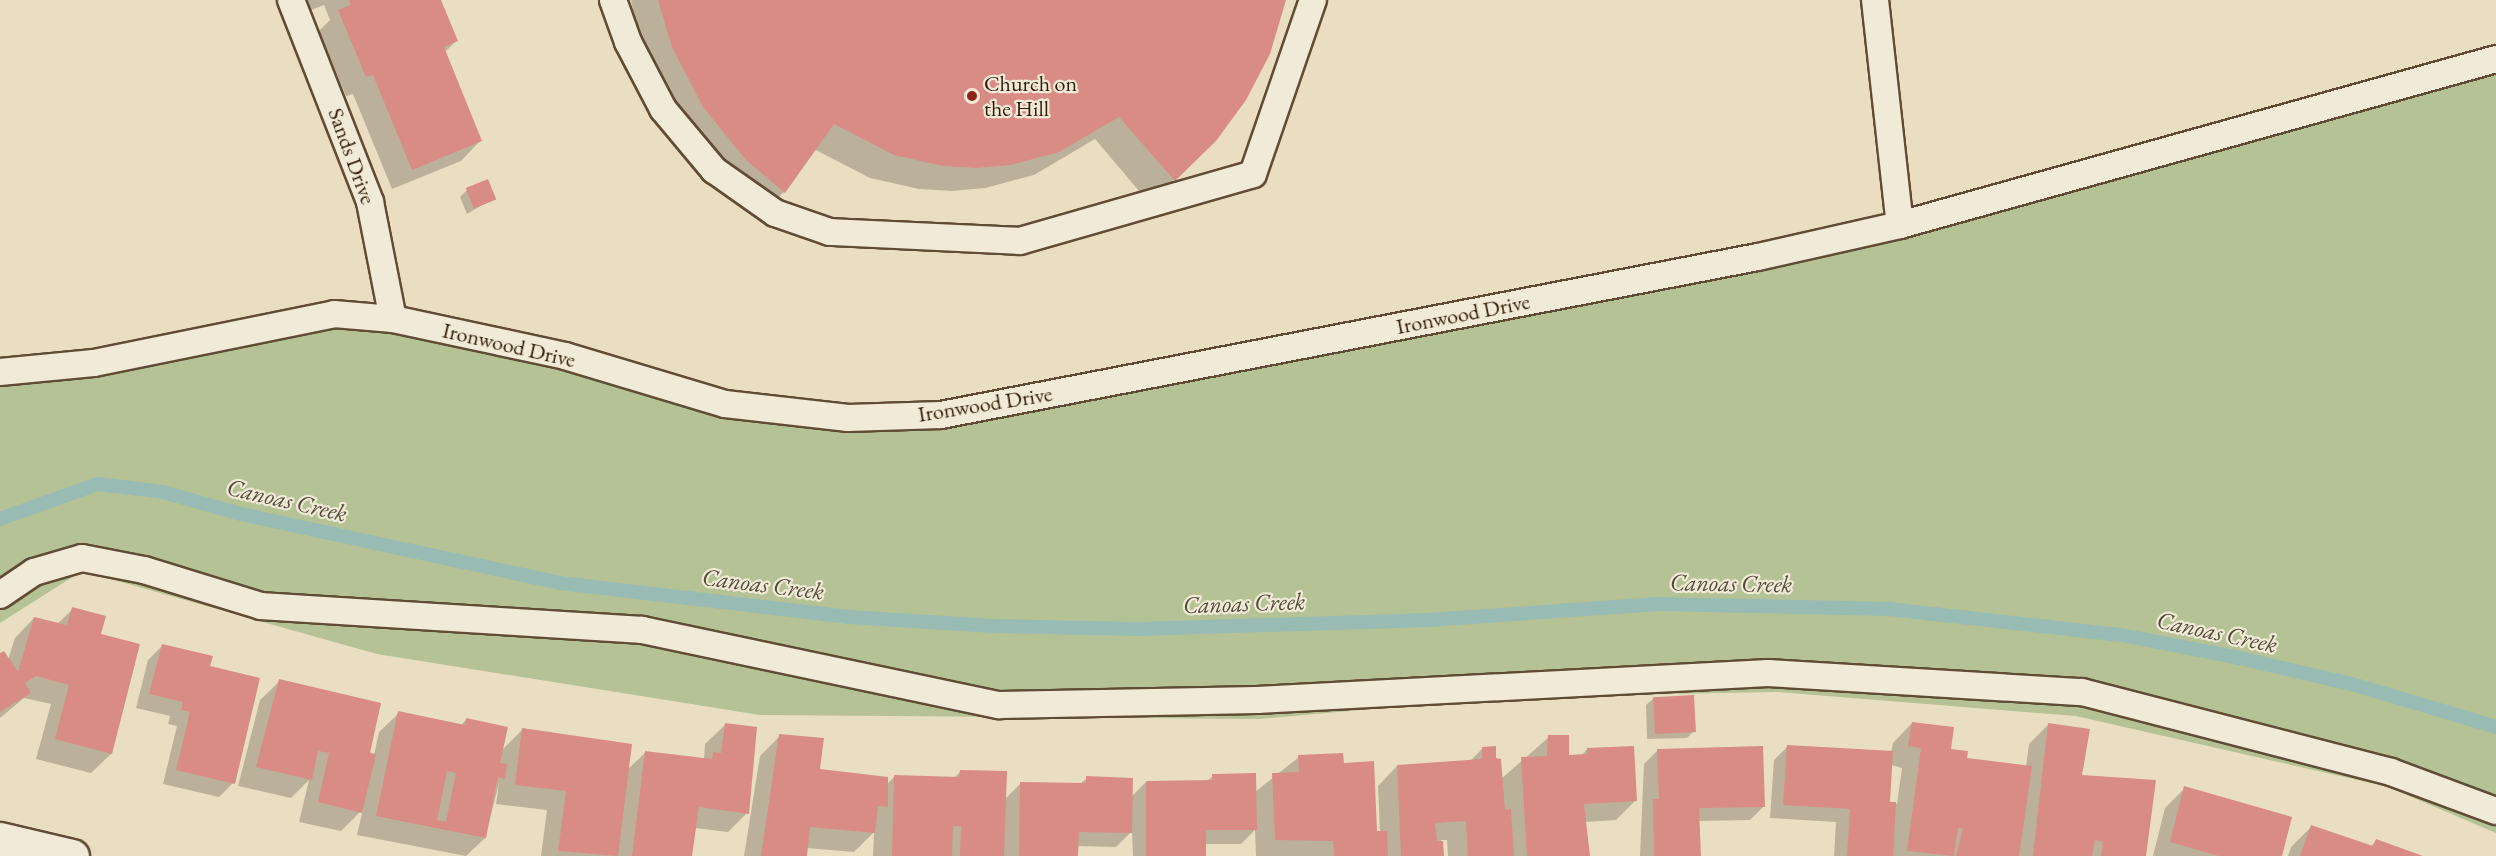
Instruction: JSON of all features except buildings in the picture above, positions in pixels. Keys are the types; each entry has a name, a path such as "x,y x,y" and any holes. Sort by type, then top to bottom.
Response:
{"street":[{"path":"0,839 72,856"}],"lane":[{"name":"Sands Drive","path":"291,0 370,202 393,319"},
{"path":"613,0 628,42 663,109 714,170 775,213 830,232 1020,241 1253,174 1313,0"},
{"path":"1875,0 1900,225"},
{"name":"Ironwood Drive","path":"0,372 94,363 334,314 393,319 565,356 725,404 848,418 941,415 1735,261 1900,225 2496,59"},
{"path":"0,595 34,572 82,558 144,570 261,606 642,630 999,705 1257,700 1768,673 2082,692 2391,772 2496,811"}],"green space":[{"path":"2496,65 2496,833 2388,787 2076,716 1777,692 1509,697 1259,719 760,715 377,654 82,571 0,623 0,372 334,314 725,404 941,415 1758,257"}],"waterway":[{"name":"Canoas Creek","path":"0,519 98,484 163,492 241,514 560,583 849,617 994,626 1139,629 1429,620 1655,604 1889,609 2122,635 2239,658 2352,684 2496,727"}],"place":[{"name":"Church on the Hill","path":"972,96"}]}
